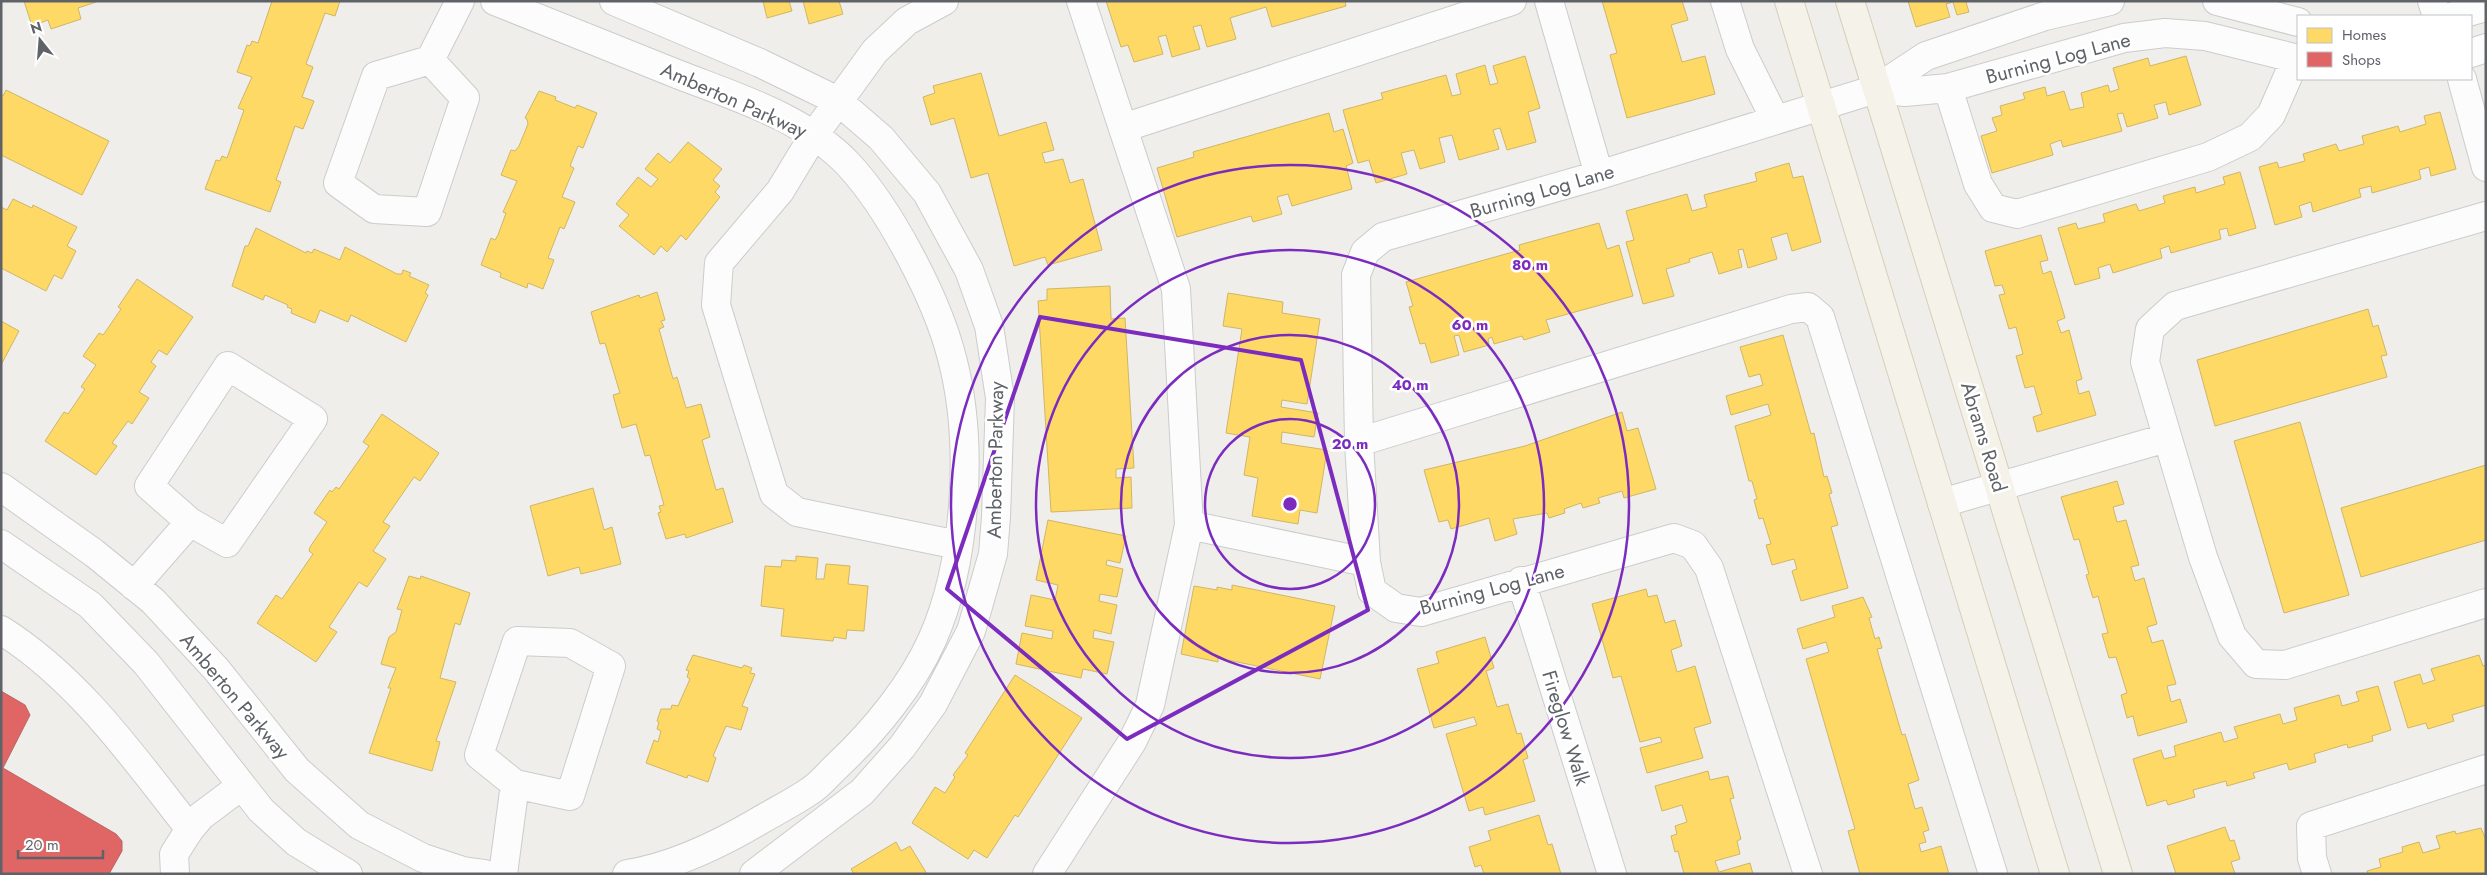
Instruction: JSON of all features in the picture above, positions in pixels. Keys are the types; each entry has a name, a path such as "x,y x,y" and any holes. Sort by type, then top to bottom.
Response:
{"main road":[{"path":"1789,1 2055,874"},
{"name":"Abrams Road","path":"1850,1 1999,486 2113,872"}],"street":[{"path":"430,60 465,98 427,212 374,209 338,183 376,76 430,60 460,1"},
{"name":"Amberton Parkway","path":"495,1 760,107 814,135 848,165 892,221 930,299 952,358 964,427 963,501 958,545 948,598 931,642 895,702 864,740 812,790 684,866 627,874"},
{"name":"Amberton Parkway","path":"614,1 760,63 838,101 881,138 927,193 969,270 989,326 1000,398 993,554 971,631 933,704 902,748 862,792 754,874"},
{"path":"944,1 907,20 875,51 814,135 780,191 719,263 716,305 774,494 797,512 958,545"},
{"path":"1047,874 1132,742 1150,705 1189,525 1176,289 1081,1"},
{"path":"1123,128 1512,1"},
{"path":"1549,1 1599,175"},
{"path":"1726,1 1740,49 1775,119"},
{"name":"Burning Log Lane","path":"1808,874 1709,568 1693,545 1674,538 1521,581 1421,612 1396,608 1372,591 1366,562 1359,442 1356,275 1365,252 1383,237 1599,175 1876,89 1926,56 2045,16 2110,1"},
{"path":"2217,1 2297,22"},
{"path":"2432,1 2437,15"},
{"path":"2458,15 2486,7"},
{"name":"Burning Log Lane","path":"1876,89 1905,92 1948,88 2124,38 2165,34 2205,36 2297,58"},
{"path":"2472,53 2486,48"},
{"path":"1948,88 1978,184 1993,208 2017,214 2208,157 2250,137 2272,115 2297,58"},
{"path":"2462,80 2469,98 2486,167"},
{"path":"2486,216 2175,306 2150,329 2145,362 2166,438 2203,557 2232,636 2256,664 2285,665 2486,603"},
{"path":"1359,442 1791,309 1808,307 1820,317 1994,874"},
{"path":"228,366 313,419 227,543 190,522 149,486 228,366"},
{"path":"1942,503 2166,438"},
{"name":"Amberton Parkway","path":"1,488 94,553 153,601 216,669 297,770 359,825 423,858 463,871 485,874"},
{"path":"134,586 190,522"},
{"path":"1189,525 1366,562"},
{"path":"1,544 90,605 146,663 261,810 296,842 348,874"},
{"name":"Fireglow Walk","path":"1521,581 1612,874"},
{"path":"1,630 28,647 102,718 190,828"},
{"path":"517,641 570,643 611,666 570,796 515,784 479,756 517,641"},
{"path":"2317,874 2312,858 2311,826 2486,769"},
{"path":"503,874 515,784"},
{"path":"175,874 174,854 190,828 201,816 241,786"}],"highlighted area":[{"path":"1040,317 1301,360 1368,610 1127,739 947,589"}],"building: Homes":[{"path":"24,1 96,2 78,8 81,19 51,29 48,20 32,26"},
{"path":"272,1 340,1 335,16 325,13 306,64 313,67 302,97 314,101 303,129 295,126 276,180 281,182 270,212 205,189 216,160 220,161 222,156 227,158 244,110 238,108 252,77 237,72 247,45 250,46 252,41 258,43"},
{"path":"763,1 789,1 792,11 767,18"},
{"path":"803,1 839,1 843,14 809,24"},
{"path":"1106,1 1345,1 1346,6 1272,27 1266,7 1230,18 1236,39 1207,47 1201,25 1193,27 1200,49 1172,57 1166,35 1158,37 1163,54 1134,62 1128,45 1121,47"},
{"path":"1602,1 1682,1 1688,20 1671,25 1682,62 1705,56 1715,94 1627,118 1610,55 1617,53"},
{"path":"1908,1 1968,1 1966,2 1969,12 1957,15 1953,2 1946,4 1950,17 1916,27"},
{"path":"1525,56 1540,108 1528,112 1536,142 1507,150 1500,128 1493,130 1499,149 1459,160 1452,135 1439,138 1445,162 1420,169 1414,150 1401,153 1407,174 1376,183 1369,160 1358,163 1343,110 1383,99 1381,93 1446,75 1452,96 1461,94 1456,74 1485,65 1490,85 1498,83 1493,66"},
{"path":"2186,56 2201,105 2169,115 2166,102 2154,105 2158,118 2127,127 2123,113 2117,114 2122,131 2063,147 2061,140 2050,144 2053,155 1992,173 1981,136 1997,131 1992,118 2002,115 2000,106 2025,99 2023,93 2045,87 2047,96 2064,91 2070,110 2084,107 2081,93 2108,85 2110,92 2119,89 2113,68 2148,58 2150,66"},
{"path":"981,73 999,136 1046,122 1054,150 1042,153 1045,163 1063,159 1070,183 1083,179 1102,250 1048,265 1045,257 1014,266 988,173 971,178 954,118 931,125 923,97 935,93 933,86"},
{"path":"6,90 109,141 82,195 1,155 1,95 3,96"},
{"path":"539,91 556,97 555,100 575,108 577,105 597,113 583,148 578,146 570,166 574,168 562,197 575,202 564,229 560,227 548,258 554,260 543,289 528,283 527,288 500,277 501,273 481,265 491,238 495,240 498,235 506,213 503,212 517,181 501,175 511,150 515,151 519,146 528,124 525,118"},
{"path":"2440,112 2456,169 2431,176 2429,167 2419,170 2421,179 2372,193 2371,186 2359,189 2361,197 2313,212 2311,202 2299,206 2302,217 2275,225 2259,167 2277,162 2279,168 2305,161 2303,154 2336,144 2339,151 2364,144 2362,136 2398,126 2400,132 2426,124 2424,116"},
{"path":"1329,113 1334,132 1343,129 1353,163 1346,166 1352,189 1292,206 1288,194 1277,197 1282,214 1253,222 1251,216 1177,237 1157,168 1194,157 1193,152"},
{"path":"688,142 722,169 713,180 720,186 715,192 720,197 686,240 681,235 667,252 661,246 654,255 619,226 629,215 616,204 638,177 651,187 658,179 645,169 658,153 670,163"},
{"path":"1789,163 1793,178 1803,176 1821,242 1792,251 1787,233 1771,238 1777,259 1748,268 1743,249 1738,250 1742,267 1719,274 1712,252 1689,259 1690,262 1666,269 1674,296 1643,304 1626,242 1634,240 1626,211 1687,194 1692,211 1707,207 1704,195 1757,181 1755,173"},
{"path":"2240,172 2256,228 2229,236 2227,228 2219,230 2221,239 2171,253 2169,246 2160,249 2162,258 2113,273 2110,264 2098,268 2100,278 2075,285 2058,228 2076,223 2078,229 2105,222 2103,214 2136,204 2139,211 2165,203 2163,196 2195,187 2196,193 2225,184 2223,177"},
{"path":"13,199 32,208 33,205 77,227 67,246 76,251 62,279 54,275 46,291 1,268 1,207 7,210"},
{"path":"1599,223 1607,249 1619,245 1633,296 1546,320 1550,332 1524,340 1522,336 1494,344 1492,337 1488,339 1489,345 1464,352 1459,335 1454,336 1459,355 1431,363 1425,343 1420,344 1409,307 1413,306 1406,282 1520,250 1519,245"},
{"path":"256,228 306,253 307,251 312,253 314,249 340,260 345,247 397,274 402,274 403,270 411,273 409,276 429,285 425,293 428,295 406,342 351,315 348,322 320,310 315,323 291,313 292,309 287,307 288,305 265,295 263,300 232,286 245,246 248,246"},
{"path":"2041,235 2048,260 2040,262 2043,274 2051,271 2065,318 2057,321 2061,333 2069,330 2082,379 2076,381 2079,394 2089,391 2096,415 2037,432 2033,417 2042,414 2034,386 2025,388 2016,356 2023,354 2016,327 2009,329 1999,295 2005,294 2002,285 1995,286 1985,251"},
{"path":"137,279 193,317 167,355 159,350 151,362 156,366 139,392 149,398 132,424 128,421 112,443 117,446 96,475 45,441 64,412 68,414 85,389 81,387 96,365 83,356 99,333 103,335 106,331 121,309 118,307"},
{"path":"1110,286 1111,319 1125,318 1134,468 1116,469 1116,478 1131,477 1132,508 1051,512 1038,301 1047,300 1047,289"},
{"path":"657,292 665,320 661,321 664,327 659,329 673,379 677,377 686,408 701,404 710,437 702,440 716,490 723,488 733,522 686,538 685,534 666,539 658,513 661,512 659,506 664,505 650,455 645,456 636,424 622,428 613,395 620,393 605,343 600,344 591,312 639,295 640,298"},
{"path":"1228,293 1283,302 1282,313 1320,319 1307,404 1282,400 1281,407 1318,413 1314,437 1282,432 1281,443 1327,450 1317,513 1300,510 1298,524 1252,516 1258,478 1244,475 1250,437 1226,433 1242,329 1223,326"},
{"path":"2368,309 2373,327 2378,325 2387,355 2381,356 2387,377 2215,426 2197,360"},
{"path":"1,321 19,331 1,365"},
{"path":"1783,335 1811,434 1814,433 1824,477 1827,476 1832,493 1829,494 1838,525 1831,527 1848,588 1801,601 1792,571 1797,569 1794,559 1772,565 1766,545 1771,544 1763,518 1759,519 1754,500 1757,499 1752,481 1749,481 1735,426 1771,415 1768,404 1731,415 1726,396 1763,385 1760,374 1749,377 1740,347"},
{"path":"1622,412 1627,431 1638,428 1656,489 1624,498 1622,491 1598,498 1600,503 1583,508 1581,503 1564,509 1565,513 1549,518 1547,513 1513,519 1517,534 1495,541 1489,518 1451,529 1448,520 1439,522 1424,470 1525,446"},
{"path":"382,414 439,453 420,481 414,477 383,522 390,526 373,551 386,559 367,587 359,582 329,627 337,632 316,662 257,623 276,595 282,599 313,554 309,551 310,547 327,522 314,513 330,490 332,492 336,487 339,489 369,446 363,442"},
{"path":"2300,422 2349,595 2284,613 2234,441"},
{"path":"2486,465 2486,540 2361,577 2341,508"},
{"path":"2117,481 2124,504 2113,507 2117,522 2126,520 2139,565 2131,567 2135,581 2144,578 2157,624 2147,627 2152,643 2163,640 2176,684 2167,686 2171,702 2180,699 2187,722 2138,736 2133,716 2127,718 2121,695 2127,693 2116,657 2109,658 2102,634 2108,633 2098,596 2093,598 2086,575 2089,574 2079,539 2074,540 2061,497"},
{"path":"593,488 604,530 612,527 621,564 581,574 579,567 548,576 530,506"},
{"path":"1048,520 1126,536 1120,563 1107,560 1106,565 1123,569 1117,597 1100,594 1099,601 1117,605 1111,634 1094,630 1093,638 1114,642 1107,674 1083,669 1081,678 1016,664 1022,633 1052,639 1053,631 1025,626 1031,595 1055,600 1058,585 1036,580"},
{"path":"796,556 818,558 816,579 824,579 826,564 850,566 848,584 868,586 864,631 847,630 846,639 834,637 833,641 781,636 784,609 761,606 765,566 781,567 782,560 796,561"},
{"path":"409,576 420,579 421,576 470,593 460,625 455,623 440,678 456,682 436,741 440,742 432,771 369,753 391,688 388,688 396,668 381,664 389,637 396,632 402,610 397,609"},
{"path":"1232,585 1335,606 1320,679 1218,658 1218,662 1181,654 1194,586 1217,590 1217,587 1232,590"},
{"path":"1646,589 1648,597 1657,595 1665,623 1675,620 1682,646 1671,650 1677,672 1695,666 1711,723 1694,728 1703,758 1647,773 1640,748 1662,742 1660,737 1640,742 1621,676 1613,678 1592,604"},
{"path":"1863,597 1872,617 1869,618 1875,639 1879,637 1882,648 1877,649 1902,735 1905,734 1919,780 1908,784 1915,809 1922,807 1929,830 1923,832 1926,842 1919,844 1921,852 1941,846 1949,874 1860,874 1848,831 1855,829 1806,659 1829,652 1826,642 1803,649 1797,629 1835,617 1832,606"},
{"path":"1485,637 1494,668 1486,671 1497,707 1508,704 1517,734 1521,733 1528,758 1523,760 1535,801 1485,815 1483,807 1469,811 1446,734 1477,725 1474,717 1434,728 1417,669 1439,663 1436,652"},
{"path":"693,655 742,668 744,665 752,668 750,673 755,674 742,706 748,708 741,730 726,726 713,756 716,758 708,782 688,775 687,778 646,763 654,740 658,742 661,731 657,729 659,722 657,721 661,709 671,709 672,705 678,706 690,679 687,677 689,671 686,670"},
{"path":"2479,655 2483,666 2486,665 2486,705 2452,715 2454,721 2428,729 2426,723 2408,728 2394,682 2420,674 2423,684 2435,680 2431,669"},
{"path":"1015,675 1082,718 1018,817 1015,815 987,858 974,850 968,859 912,823 935,787 945,793 955,777 953,775 968,755 965,753"},
{"path":"2378,686 2391,730 2372,736 2373,741 2348,748 2347,744 2314,754 2316,762 2289,770 2287,763 2253,773 2255,778 2227,786 2226,781 2193,790 2195,797 2168,805 2166,800 2147,806 2133,759 2161,750 2164,759 2176,756 2174,746 2221,732 2224,742 2238,738 2234,727 2280,714 2283,724 2297,720 2294,708 2339,695 2342,706 2359,701 2356,692"},
{"path":"1708,771 1710,780 1728,776 1734,798 1730,799 1741,839 1737,841 1740,854 1715,861 1719,872 1750,863 1753,874 1684,874 1678,851 1675,852 1671,836 1677,834 1675,826 1687,822 1682,805 1662,811 1655,786"},
{"path":"1539,815 1548,845 1552,844 1561,874 1484,874 1481,865 1475,867 1469,847 1491,840 1488,831"},
{"path":"2225,827 2230,841 2234,840 2240,859 2231,862 2235,874 2176,874 2167,846"},
{"path":"2481,828 2486,840 2486,874 2368,874 2367,871 2381,867 2379,859 2403,852 2402,847 2419,842 2423,853 2440,848 2436,836 2455,831 2456,834"},
{"path":"896,842 901,851 910,846 927,874 854,874 851,869"}],"building: Shops":[{"path":"1,691 25,705 30,715 3,768 116,834 122,841 122,851 109,874 1,874"}]}
